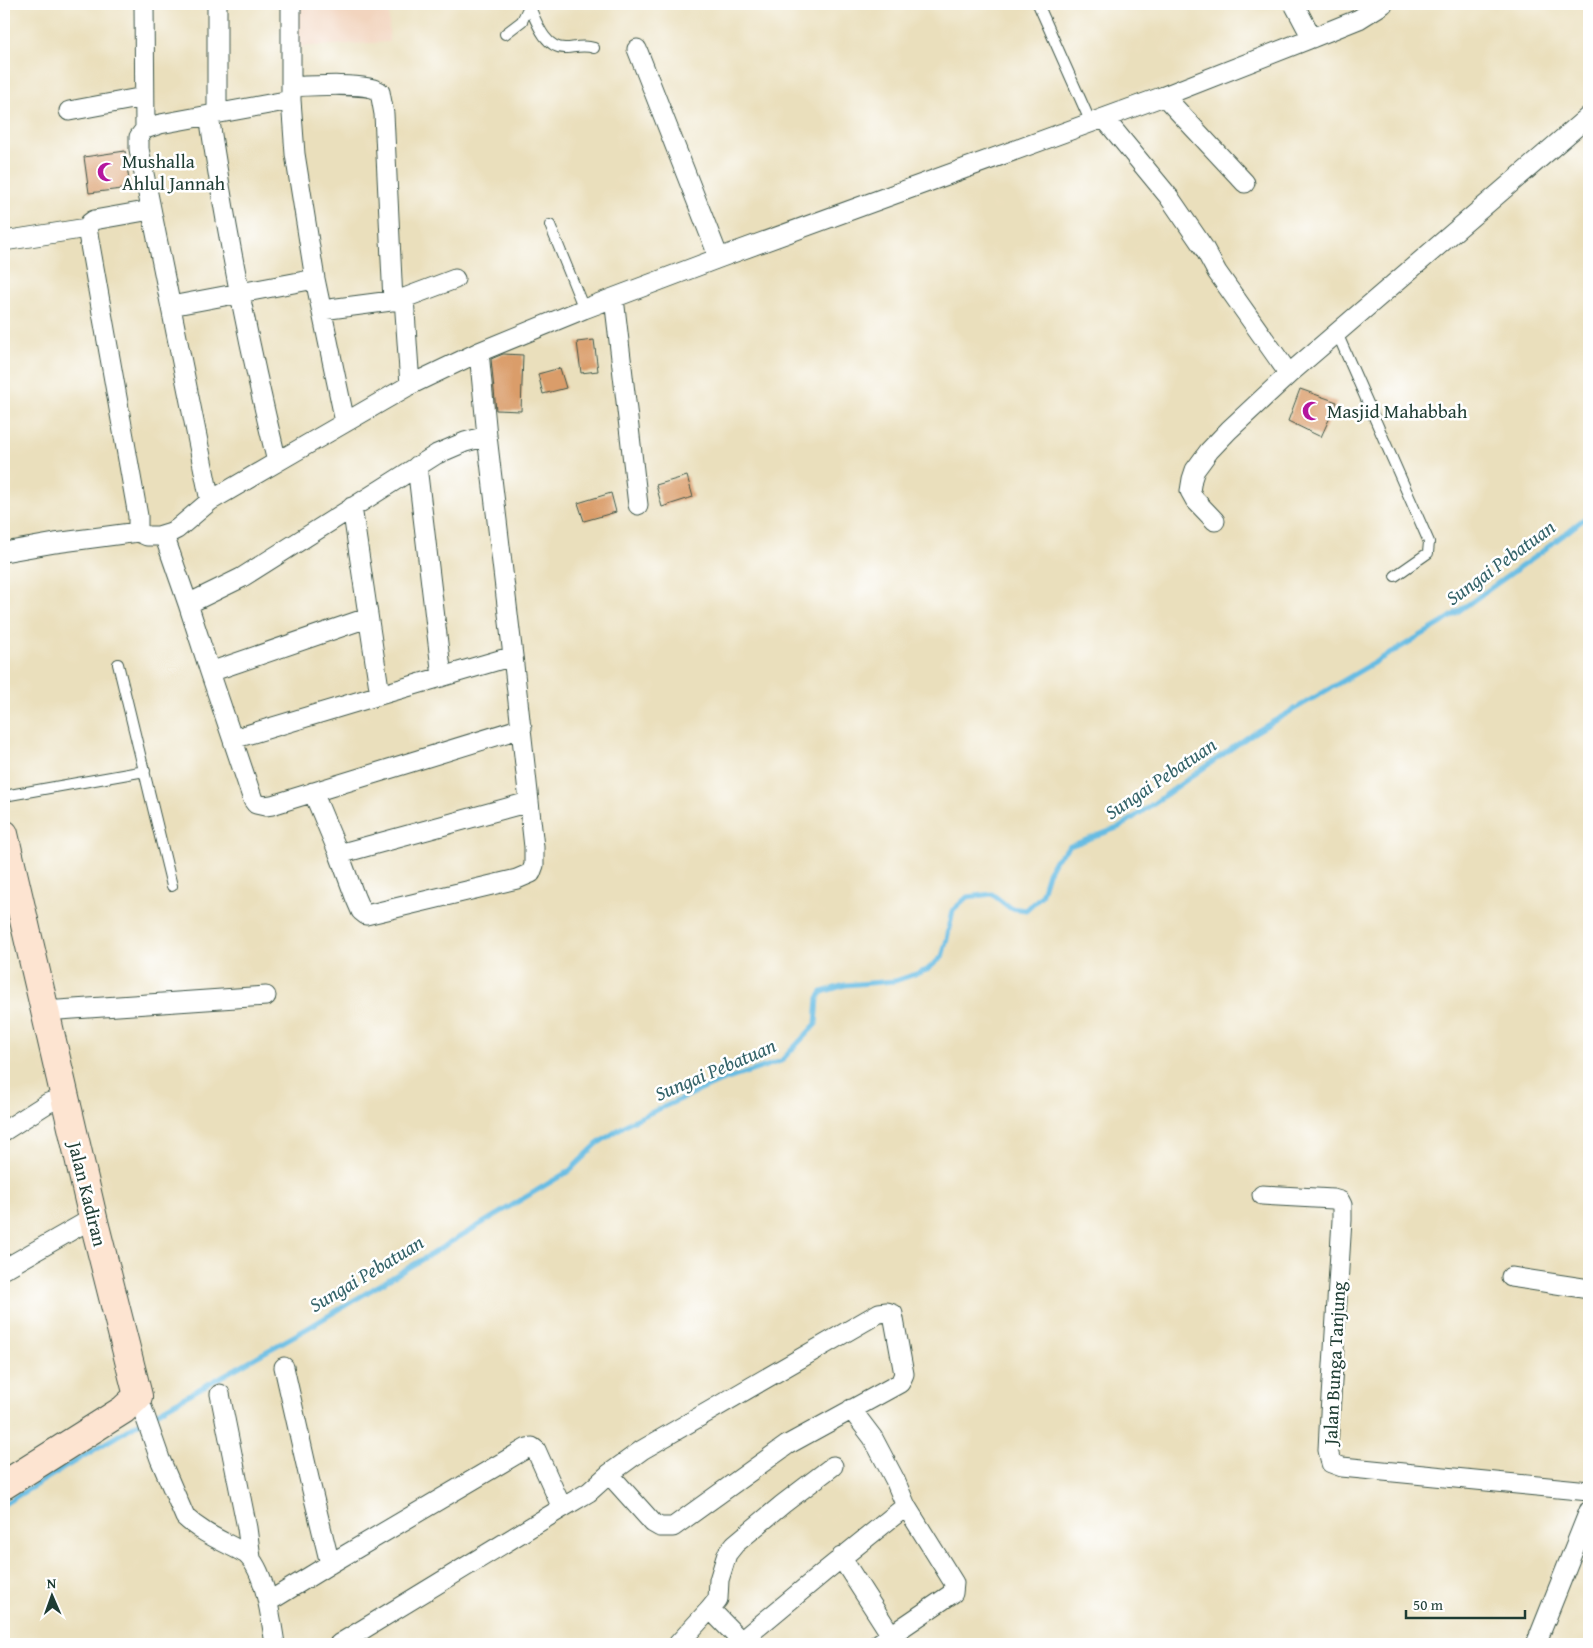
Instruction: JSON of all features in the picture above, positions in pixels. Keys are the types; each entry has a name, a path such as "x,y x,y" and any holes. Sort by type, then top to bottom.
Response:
{"street":[{"path":"144,4 145,129"},
{"path":"217,4 213,114 239,294 276,462"},
{"path":"291,4 291,93 296,154 315,279 345,422"},
{"path":"1294,4 1312,38"},
{"path":"4,552 138,532 147,536 164,535 177,529 210,501 276,462 410,385 479,352 584,308 1164,96 1312,38 1359,18 1383,4"},
{"path":"637,49 719,258"},
{"path":"210,501 138,142 140,133 145,129 160,124 213,114 291,93 359,86 371,87 380,92 398,300 410,385"},
{"path":"1164,96 1245,183"},
{"path":"70,111 144,97"},
{"path":"1215,521 1192,495 1190,486 1196,470 1209,451 1289,374 1589,116"},
{"path":"1098,121 1169,197 1204,248 1217,272 1289,374"},
{"path":"138,532 138,516 87,228 94,220 151,210"},
{"path":"4,241 87,228"},
{"path":"171,306 315,279"},
{"path":"322,310 398,300 455,279"},
{"path":"614,298 638,505"},
{"path":"313,792 361,911 366,915 527,876 534,869 534,847 522,728 487,436 479,352"},
{"path":"188,604 241,578 450,447 487,436"},
{"path":"417,466 442,677"},
{"path":"352,507 367,618 380,694"},
{"path":"164,535 253,800 256,804 272,806 522,728"},
{"path":"210,672 367,618"},
{"path":"233,739 513,656"},
{"path":"339,854 528,802"},
{"name":"Jalan Kadiran","path":"4,834 93,1218 138,1396"},
{"path":"44,1011 266,996"},
{"path":"4,1131 48,1103 64,1096"},
{"name":"Jalan Bunga Tanjung","path":"1262,1195 1333,1199 1340,1201 1342,1205 1328,1450 1331,1463 1342,1467 1589,1491"},
{"path":"4,1268 93,1218"},
{"path":"1511,1277 1589,1289"},
{"path":"339,1644 579,1499 609,1474 642,1450 708,1410 879,1313 890,1312 894,1317 904,1374 902,1380 896,1386 787,1445 673,1527 660,1528 653,1524 609,1474"},
{"path":"284,1367 330,1564"},
{"path":"220,1394 247,1528 251,1558 256,1566 268,1602 275,1644"},
{"path":"4,1485 122,1410 138,1396 160,1459 185,1517 210,1536 251,1558"},
{"path":"841,1558 885,1640 953,1593 954,1583 906,1506 896,1480 873,1438 851,1409"},
{"path":"268,1602 530,1447 536,1450 562,1508"},
{"path":"678,1644 718,1599 719,1580 727,1554 735,1544 783,1504 834,1466"},
{"path":"710,1609 742,1643 841,1558 906,1506"},
{"path":"1536,1644 1589,1511"}],"lane":[{"path":"1038,4 1098,121"},
{"path":"505,34 522,21 530,6"},
{"path":"530,6 549,42 560,48 588,46 594,48"},
{"path":"550,225 584,308"},
{"path":"1337,333 1429,542 1428,553 1395,576"},
{"path":"118,664 172,886"},
{"path":"4,796 145,771"}],"shaded area":[{"path":"297,4 389,4 389,42 296,47"}],"building":[{"name":"Mushalla Ahlul Jannah","path":"125,151 130,188 89,193 84,157"},
{"path":"594,340 598,371 581,373 577,342"},
{"path":"503,354 523,355 521,411 496,410 491,359"},
{"path":"560,368 566,388 543,394 538,374"},
{"name":"Masjid Mahabbah","path":"1300,389 1337,402 1321,437 1288,421"},
{"path":"687,476 693,497 662,507 656,485"},
{"path":"611,493 616,512 584,521 578,503"}],"waterway":[{"name":"Sungai Pebatuan","path":"149,1417 308,1328 569,1171 597,1144 630,1122 719,1082 781,1061 816,1024 818,998 822,992 845,985 895,981 927,970 942,957 953,910 967,897 992,894 1010,908 1026,910 1041,896 1048,873 1055,860 1070,846 1120,827 1252,734 1442,623 1544,550 1589,515"},
{"name":"Sungai Pebatuan","path":"4,1504 142,1421"}],"place":[{"name":"Mushalla Ahlul Jannah","path":"107,172"},
{"name":"Masjid Mahabbah","path":"1312,411"}]}
